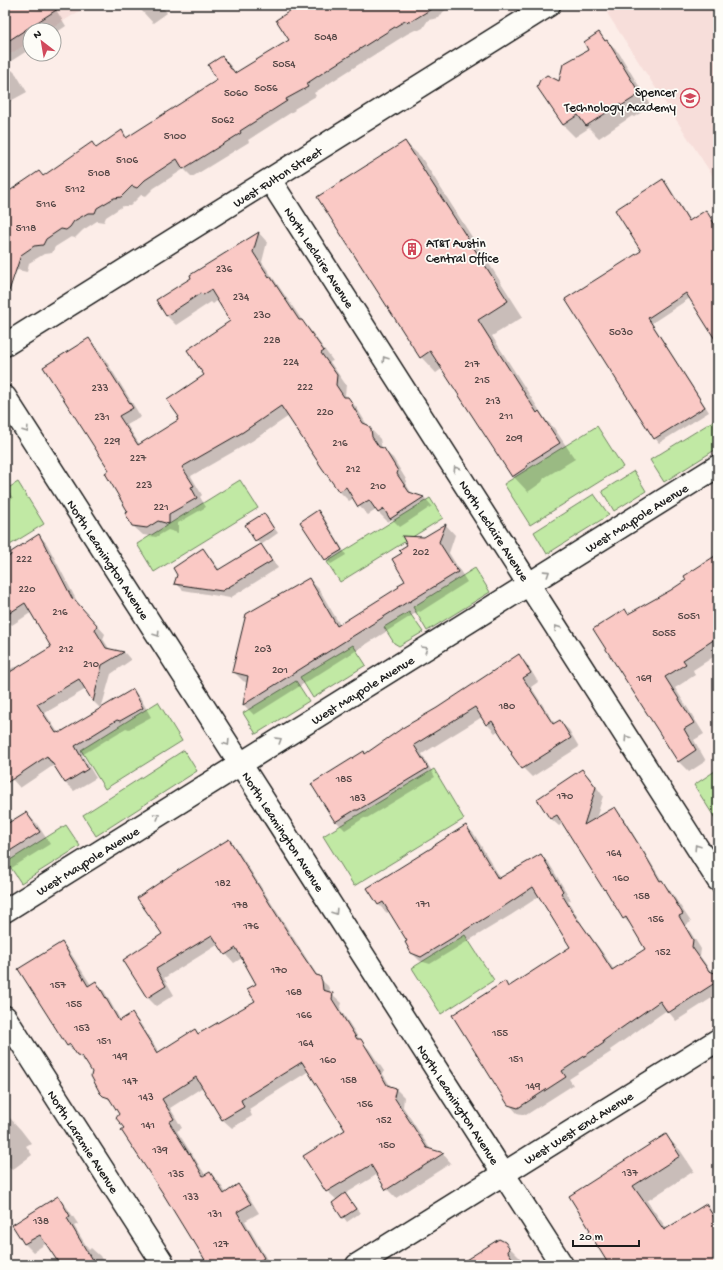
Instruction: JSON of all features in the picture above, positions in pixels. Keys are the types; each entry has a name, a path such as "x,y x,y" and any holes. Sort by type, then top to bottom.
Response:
{"street":[{"name":"West Fulton Street","path":"5,345 549,5"},
{"name":"North Leclaire Avenue","path":"270,180 530,584 718,880"},
{"name":"North Leamington Avenue","path":"5,398 562,1265"},
{"name":"West Maypole Avenue","path":"5,911 718,466"},
{"name":"North Laramie Avenue","path":"5,1017 164,1265"},
{"name":"West West End Avenue","path":"357,1265 718,1040"}],"shaded area":[{"path":"5,5 89,5 62,22 22,22 22,47 5,57"},
{"name":"Spencer Technology Academy","path":"620,5 718,5 718,184 607,13"}],"green space":[{"path":"718,418 718,448 664,482 650,460"},
{"path":"597,426 623,467 530,525 504,484"},
{"path":"634,471 646,491 614,511 602,491"},
{"path":"240,480 258,508 154,572 137,544"},
{"path":"18,482 44,524 5,548 5,490"},
{"path":"594,494 609,515 547,554 534,532"},
{"path":"430,498 443,518 340,582 327,562"},
{"path":"475,568 490,592 427,631 413,607"},
{"path":"409,612 423,632 399,646 394,643 384,627"},
{"path":"353,645 366,665 313,698 300,677"},
{"path":"296,681 309,701 256,734 243,713"},
{"path":"158,702 182,741 105,789 81,750"},
{"path":"184,750 197,771 96,836 83,815"},
{"path":"434,769 464,819 354,886 323,836"},
{"path":"718,769 718,823 694,785"},
{"path":"66,825 80,846 21,883 7,862"},
{"path":"465,935 494,980 441,1014 412,968"}],"building":[{"path":"5,5 64,5 38,22 22,22 22,32 5,43"},
{"path":"299,5 438,5 410,22 405,21 398,25 333,66 306,84 308,87 286,99 287,101 240,131 241,133 183,169 177,159 145,180 137,188 132,186 121,197 114,198 97,208 95,213 88,213 74,221 66,230 61,229 46,239 43,245 34,246 21,255 9,291 5,291 5,194 39,171 43,176 92,142 96,148 122,130 126,138 217,80 208,65 222,56 235,73 289,40 276,20"},
{"path":"599,32 605,41 607,40 640,94 621,106 620,104 586,126 578,115 563,125 537,87 540,80 547,75 559,81 563,64 588,50 584,42"},
{"name":"AT&T Austin Central Office","path":"405,141 508,301 478,320 537,413 539,411 560,443 528,463 527,467 512,477 430,351 420,358 317,197"},
{"path":"663,179 689,221 706,210 718,230 718,344 686,293 648,318 705,407 654,439 565,299 641,251 615,210"},
{"path":"259,232 253,252 299,320 302,320 324,351 321,353 337,375 336,385 344,397 348,397 353,404 352,405 363,423 368,425 371,429 372,437 379,447 384,448 398,471 397,474 409,492 424,497 390,519 384,509 378,513 369,500 358,507 346,487 339,492 281,406 243,432 182,467 194,486 191,487 197,498 169,514 169,524 158,521 147,528 132,526 125,513 128,512 105,473 109,470 43,367 89,338 133,408 119,416 138,445 178,420 177,418 179,417 167,400 204,375 187,350 230,321 211,290 203,295 201,293 166,316 156,300 191,278 190,275"},
{"path":"318,510 342,550 325,560 300,522"},
{"path":"264,513 274,529 255,541 245,525"},
{"path":"446,524 439,542 458,572 243,705 248,676 232,672 246,614 309,578 337,626 399,587 398,585 405,581 392,559 402,553 399,550 407,545 402,536 424,537"},
{"path":"39,534 73,600 74,599 97,625 95,630 106,648 124,652 102,665 93,702 79,679 37,704 56,733 59,733 133,689 143,708 120,721 117,720 75,746 88,769 65,783 47,756 5,784 5,675 51,647 25,603 5,616 5,559 11,555 11,552"},
{"path":"261,544 272,561 222,591 174,584 177,575 173,568 203,548 218,570"},
{"path":"718,554 718,637 683,660 686,664 665,677 694,723 684,729 696,750 678,762 593,629 625,609 628,614 671,590 686,580 684,576"},
{"path":"519,654 531,673 523,678 553,724 560,720 571,738 522,769 511,754 512,753 492,721 486,725 475,707 414,745 428,768 335,822 311,784 364,751 365,754 404,727 437,708"},
{"path":"582,769 596,787 584,825 615,807 660,881 662,880 683,914 679,916 693,940 692,947 709,971 718,974 718,981 668,1013 660,1001 603,1041 604,1043 562,1071 566,1077 518,1108 508,1105 452,1015 505,981 508,987 570,947 533,887 421,957 411,953 405,942 407,941 383,902 378,905 367,888 466,825 498,879 541,854 563,891 561,893 578,921 612,970 645,949 626,917 623,919 557,815 550,819 537,799"},
{"path":"26,812 40,832 5,854 5,825"},
{"path":"229,839 297,947 316,975 320,976 323,990 333,993 332,999 357,1039 361,1039 387,1085 396,1088 394,1097 427,1148 444,1153 386,1190 371,1165 326,1192 303,1156 345,1130 302,1062 241,1100 244,1107 222,1120 196,1077 162,1099 174,1119 169,1122 189,1154 190,1153 203,1176 210,1172 224,1194 238,1184 251,1204 237,1212 264,1258 253,1265 208,1265 121,1130 124,1128 116,1118 119,1114 109,1098 100,1093 91,1076 92,1072 82,1056 77,1055 70,1044 67,1046 18,969 62,942 88,986 96,981 119,1021 132,1013 157,1053 195,1029 198,1034 255,1001 247,989 256,984 236,948 225,955 212,935 156,969 166,986 147,998 123,960 162,934 137,898 172,874"},
{"path":"666,1134 680,1156 633,1186 664,1230 706,1204 718,1224 718,1265 609,1265 588,1233 590,1230 569,1196"},
{"path":"345,1193 356,1209 342,1218 332,1203"},
{"path":"58,1196 70,1216 67,1218 95,1265 60,1265 40,1235 24,1244 12,1225"},
{"path":"499,1239 505,1242 509,1247 508,1252 517,1265 458,1265"}],"place":[{"name":"Spencer Technology Academy","path":"690,98"},
{"name":"AT&T Austin Central Office","path":"412,249"}]}
